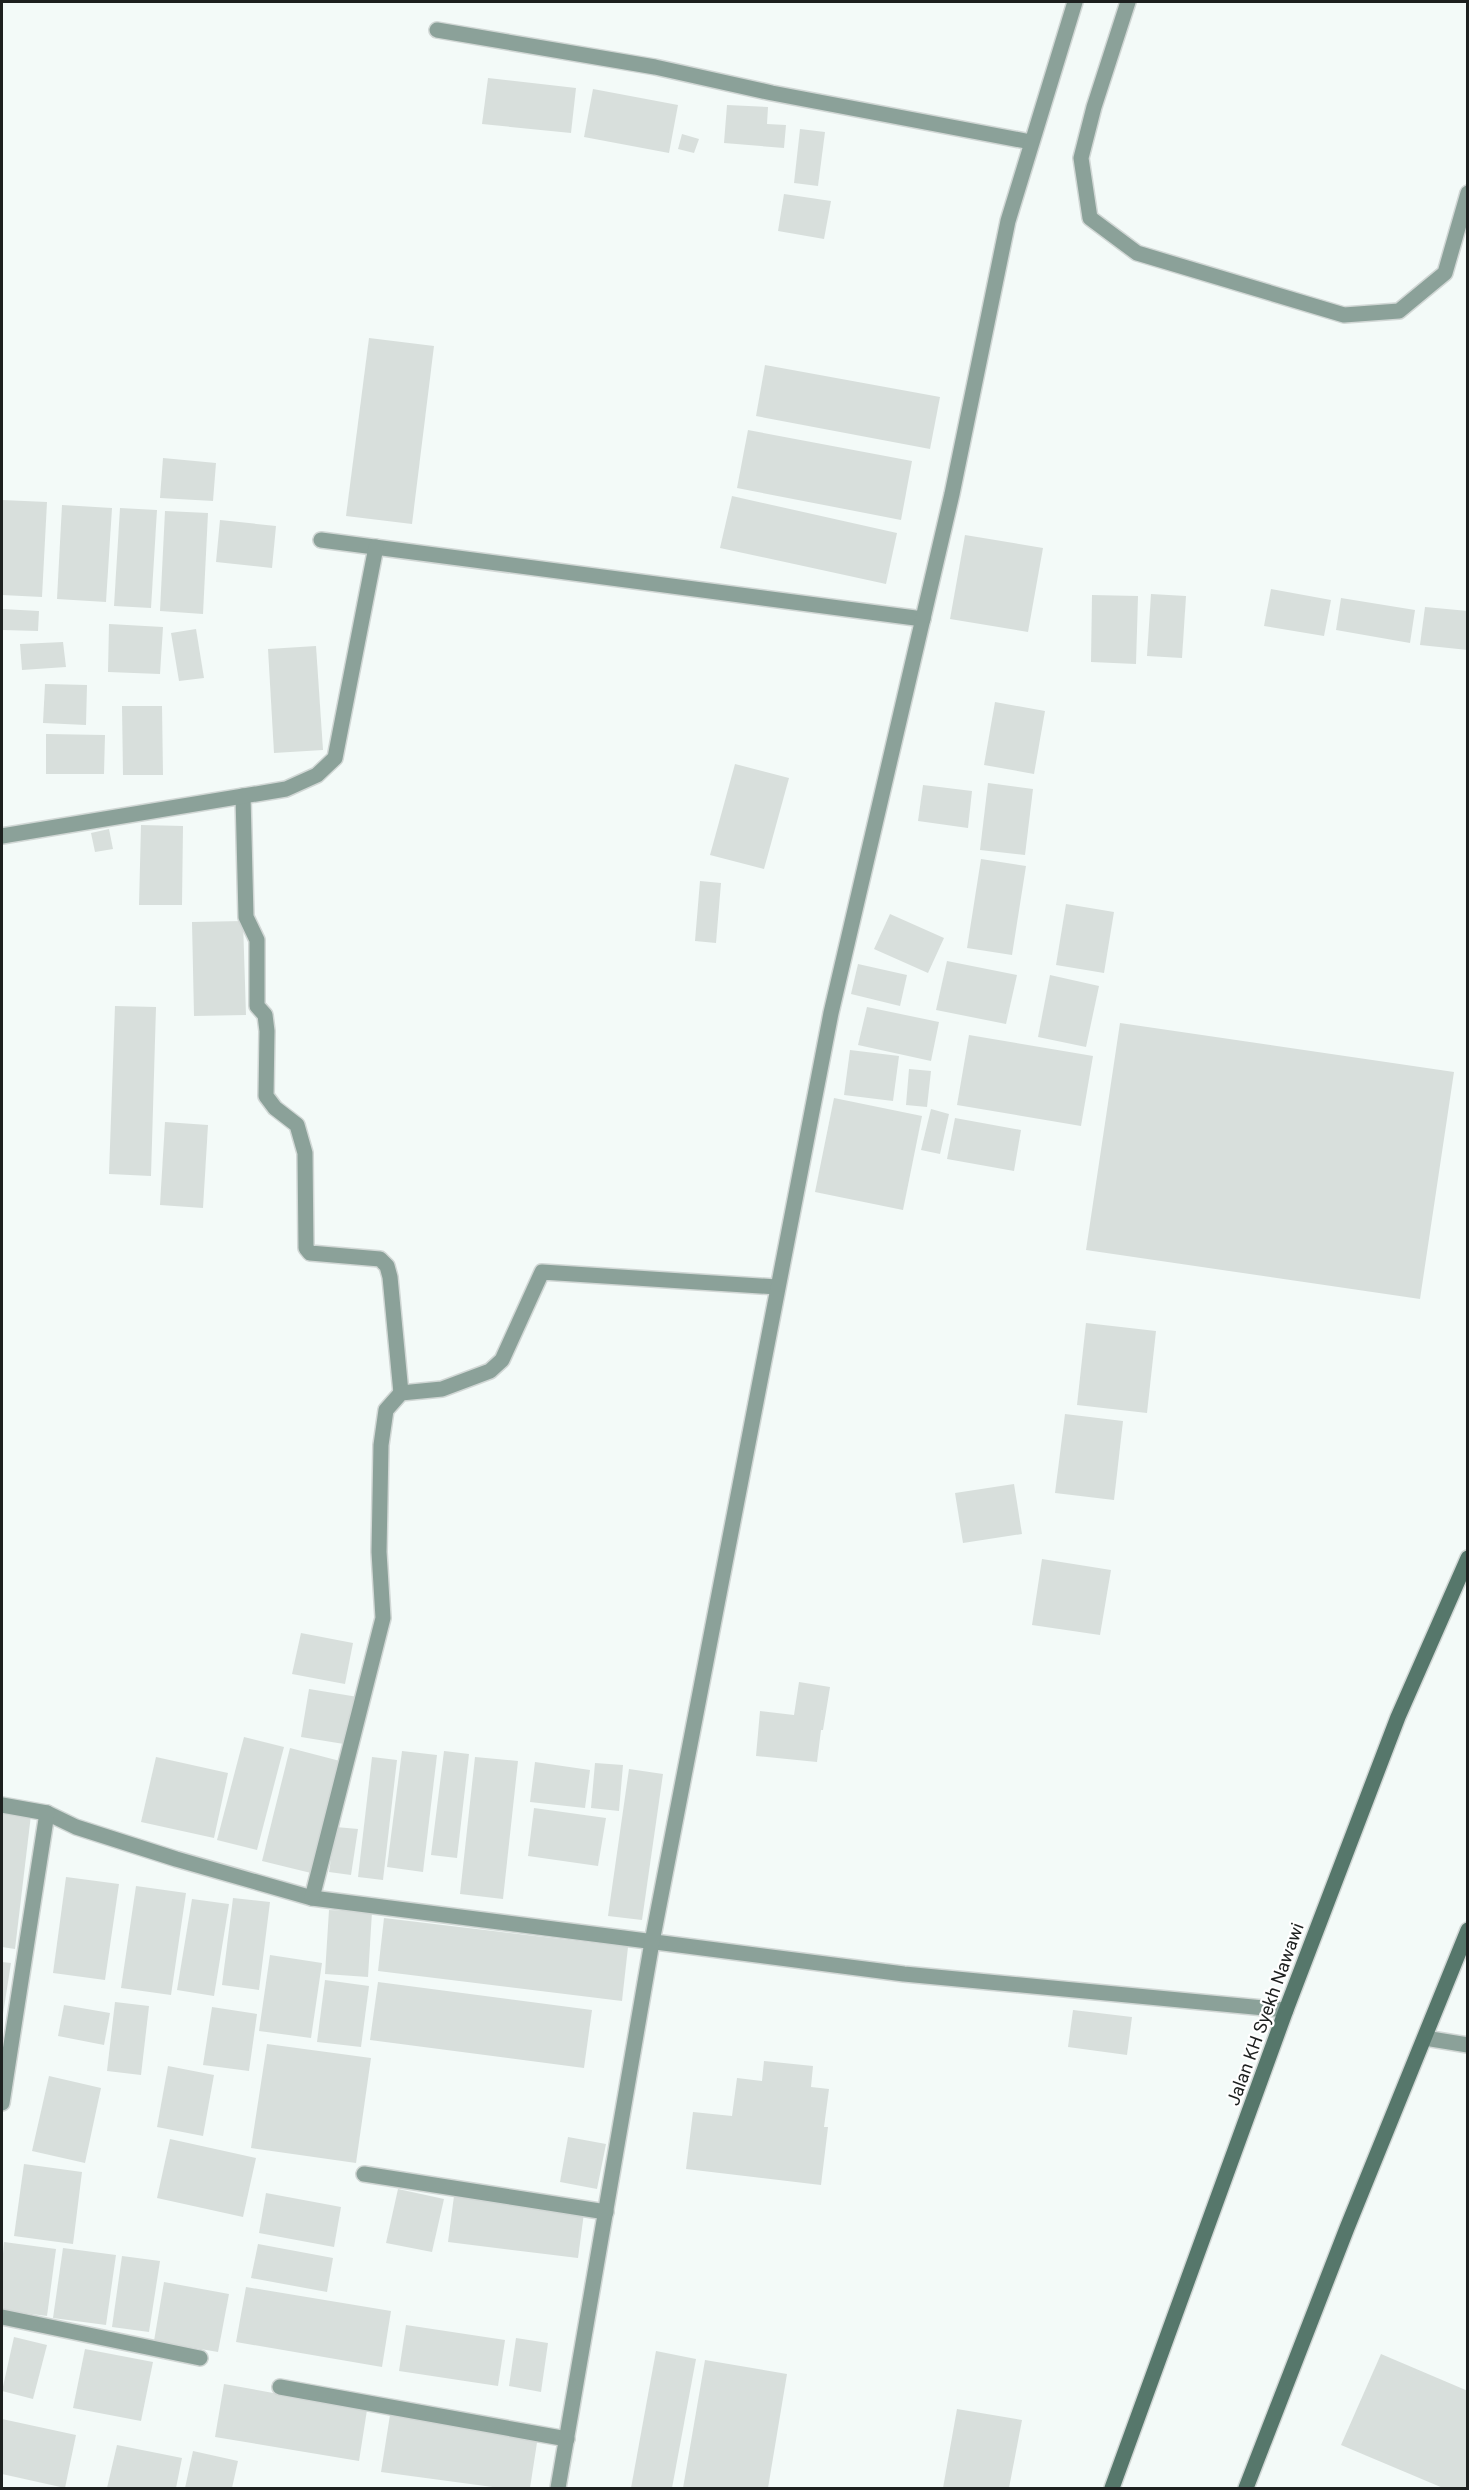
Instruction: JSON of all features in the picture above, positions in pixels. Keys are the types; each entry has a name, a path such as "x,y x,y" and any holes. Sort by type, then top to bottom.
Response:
{"main road":[{"name":"Jalan KH Syekh Nawawi","path":"1112,2488 1286,2010 1398,1717 1467,1558"},
{"path":"1246,2488 1347,2228 1467,1930"}],"street":[{"path":"558,2488 652,1942 831,1013 952,494 1008,221 1075,2"},
{"path":"1128,2 1094,108 1081,158 1090,218 1137,253 1344,315 1399,311 1445,273 1467,194"},
{"path":"436,30 655,68 772,93 1031,142"},
{"path":"321,540 922,619"},
{"path":"2,836 286,789 317,775 334,758 376,547"},
{"path":"243,796 246,917 256,937 257,1006 265,1016 267,1031 266,1096 275,1108 297,1125 302,1138 305,1153 306,1248 310,1253 380,1259 387,1266 394,1308 401,1393"},
{"path":"312,1898 383,1618 379,1552 381,1445 386,1410 401,1393 442,1389 490,1371 502,1360 542,1272 777,1287"},
{"path":"2,1805 47,1813 76,1827 176,1859 312,1898 904,1974 1286,2010"},
{"path":"2,2103 47,1813"},
{"path":"1425,2038 1467,2045"},
{"path":"364,2174 606,2212"},
{"path":"2,2317 200,2358"},
{"path":"280,2387 567,2439"}],"building":[{"path":"488,78 576,88 571,133 482,124"},
{"path":"593,89 678,105 669,153 584,137"},
{"path":"727,105 768,107 767,124 786,125 784,148 724,143"},
{"path":"800,129 825,132 818,186 794,183"},
{"path":"682,134 699,139 694,153 678,149"},
{"path":"784,194 831,201 824,239 778,231"},
{"path":"369,338 434,346 412,524 346,516"},
{"path":"765,365 940,397 930,449 756,416"},
{"path":"748,430 912,461 901,520 737,488"},
{"path":"163,458 216,463 213,501 160,498"},
{"path":"732,496 897,533 886,584 720,548"},
{"path":"2,500 47,502 42,597 2,595"},
{"path":"62,505 112,508 106,602 57,599"},
{"path":"120,508 157,510 151,608 114,606"},
{"path":"165,511 208,513 203,614 160,611"},
{"path":"220,520 276,526 272,568 216,562"},
{"path":"965,535 1043,548 1028,632 950,619"},
{"path":"1271,589 1331,600 1324,636 1264,626"},
{"path":"1151,594 1186,596 1182,658 1147,656"},
{"path":"1092,595 1138,596 1136,664 1091,662"},
{"path":"1341,598 1415,610 1410,643 1336,630"},
{"path":"1425,607 1468,611 1468,650 1420,645"},
{"path":"2,609 39,611 38,631 2,630"},
{"path":"109,624 163,627 160,674 108,672"},
{"path":"196,629 204,678 179,681 171,633"},
{"path":"63,642 66,667 22,670 20,644"},
{"path":"316,646 323,750 274,753 268,649"},
{"path":"45,684 87,685 86,725 43,723"},
{"path":"995,702 1045,711 1034,774 984,765"},
{"path":"122,706 162,706 163,775 123,775"},
{"path":"46,734 105,735 104,774 46,774"},
{"path":"735,764 789,778 764,869 710,855"},
{"path":"988,783 1033,789 1025,855 980,850"},
{"path":"923,785 972,791 968,828 918,821"},
{"path":"141,825 183,826 182,905 139,905"},
{"path":"109,829 113,849 95,852 91,833"},
{"path":"981,859 1026,866 1012,955 967,948"},
{"path":"700,881 721,883 716,943 695,941"},
{"path":"1066,904 1114,912 1104,973 1056,965"},
{"path":"890,914 944,938 928,973 874,949"},
{"path":"243,921 246,1015 194,1016 192,922"},
{"path":"947,961 1017,975 1006,1024 936,1010"},
{"path":"858,964 907,975 900,1006 851,994"},
{"path":"1050,975 1099,986 1086,1047 1038,1037"},
{"path":"115,1006 156,1007 151,1176 109,1174"},
{"path":"867,1007 939,1022 931,1061 858,1045"},
{"path":"1120,1023 1454,1072 1420,1299 1086,1250"},
{"path":"969,1035 1093,1056 1081,1126 957,1105"},
{"path":"850,1050 899,1056 893,1101 844,1095"},
{"path":"909,1069 931,1071 927,1107 906,1105"},
{"path":"834,1098 922,1116 903,1210 815,1192"},
{"path":"931,1109 949,1114 940,1154 921,1150"},
{"path":"955,1118 1021,1130 1014,1171 947,1159"},
{"path":"165,1122 208,1125 203,1208 160,1205"},
{"path":"1086,1323 1156,1331 1147,1413 1077,1405"},
{"path":"1065,1414 1123,1421 1114,1500 1055,1493"},
{"path":"1014,1484 1022,1534 963,1543 955,1493"},
{"path":"1042,1559 1111,1570 1100,1635 1032,1625"},
{"path":"301,1633 353,1643 345,1684 292,1674"},
{"path":"799,1682 830,1687 817,1762 756,1756 760,1711 794,1715"},
{"path":"309,1689 358,1697 350,1745 301,1737"},
{"path":"244,1737 284,1747 257,1850 217,1840"},
{"path":"290,1748 340,1761 311,1873 262,1861"},
{"path":"402,1751 437,1755 423,1872 387,1867"},
{"path":"444,1751 469,1754 457,1858 431,1855"},
{"path":"156,1757 228,1773 214,1838 141,1822"},
{"path":"372,1757 397,1760 383,1880 358,1877"},
{"path":"475,1757 518,1761 503,1899 460,1894"},
{"path":"535,1762 590,1770 585,1808 530,1802"},
{"path":"595,1763 623,1765 619,1811 591,1808"},
{"path":"629,1769 663,1774 642,1920 608,1916"},
{"path":"534,1808 606,1818 598,1866 528,1856"},
{"path":"2,1811 31,1815 15,1949 2,1947"},
{"path":"336,1827 358,1829 351,1875 329,1872"},
{"path":"66,1877 119,1884 105,1980 53,1973"},
{"path":"136,1886 186,1893 171,1995 121,1988"},
{"path":"233,1898 270,1902 259,1990 222,1985"},
{"path":"192,1899 229,1904 214,1996 177,1990"},
{"path":"329,1910 372,1912 368,1977 325,1974"},
{"path":"384,1918 628,1947 622,2001 378,1971"},
{"path":"270,1955 322,1963 311,2038 259,2031"},
{"path":"2,1962 11,1963 3,2014 2,2014"},
{"path":"325,1980 369,1986 361,2047 317,2042"},
{"path":"378,1982 592,2010 584,2068 370,2040"},
{"path":"115,2002 149,2006 141,2075 107,2071"},
{"path":"64,2005 110,2013 104,2045 58,2036"},
{"path":"212,2007 257,2014 249,2071 203,2065"},
{"path":"1073,2010 1132,2017 1127,2055 1068,2047"},
{"path":"267,2044 371,2058 356,2163 251,2148"},
{"path":"764,2061 813,2066 811,2087 829,2089 824,2127 828,2127 821,2185 686,2169 693,2112 732,2116 737,2078 762,2081"},
{"path":"168,2066 214,2075 203,2136 157,2127"},
{"path":"49,2076 101,2088 85,2163 32,2151"},
{"path":"568,2137 606,2144 597,2189 560,2182"},
{"path":"170,2139 256,2158 243,2217 157,2198"},
{"path":"24,2164 82,2172 73,2244 14,2236"},
{"path":"398,2189 444,2199 432,2252 386,2243"},
{"path":"266,2193 341,2207 334,2247 259,2233"},
{"path":"454,2196 584,2213 578,2258 448,2242"},
{"path":"4,2242 56,2249 47,2316 2,2310"},
{"path":"258,2244 333,2258 327,2292 251,2278"},
{"path":"63,2248 116,2255 106,2325 53,2318"},
{"path":"122,2256 160,2261 149,2332 112,2327"},
{"path":"164,2282 229,2294 218,2352 154,2341"},
{"path":"246,2287 391,2311 382,2367 236,2342"},
{"path":"406,2325 505,2340 498,2386 399,2371"},
{"path":"14,2337 47,2345 33,2399 2,2391"},
{"path":"516,2338 548,2343 541,2392 509,2386"},
{"path":"85,2349 153,2362 141,2421 73,2408"},
{"path":"656,2351 696,2359 672,2488 631,2488"},
{"path":"1381,2354 1468,2391 1468,2488 1443,2488 1341,2445"},
{"path":"705,2360 787,2374 768,2488 683,2488"},
{"path":"224,2384 367,2410 359,2461 215,2437"},
{"path":"957,2409 1022,2420 1009,2488 943,2488"},
{"path":"390,2415 538,2436 530,2488 500,2488 381,2472"},
{"path":"2,2419 76,2435 65,2488 2,2474"},
{"path":"117,2445 182,2458 176,2488 107,2488"},
{"path":"193,2451 238,2461 232,2488 185,2488"}]}
